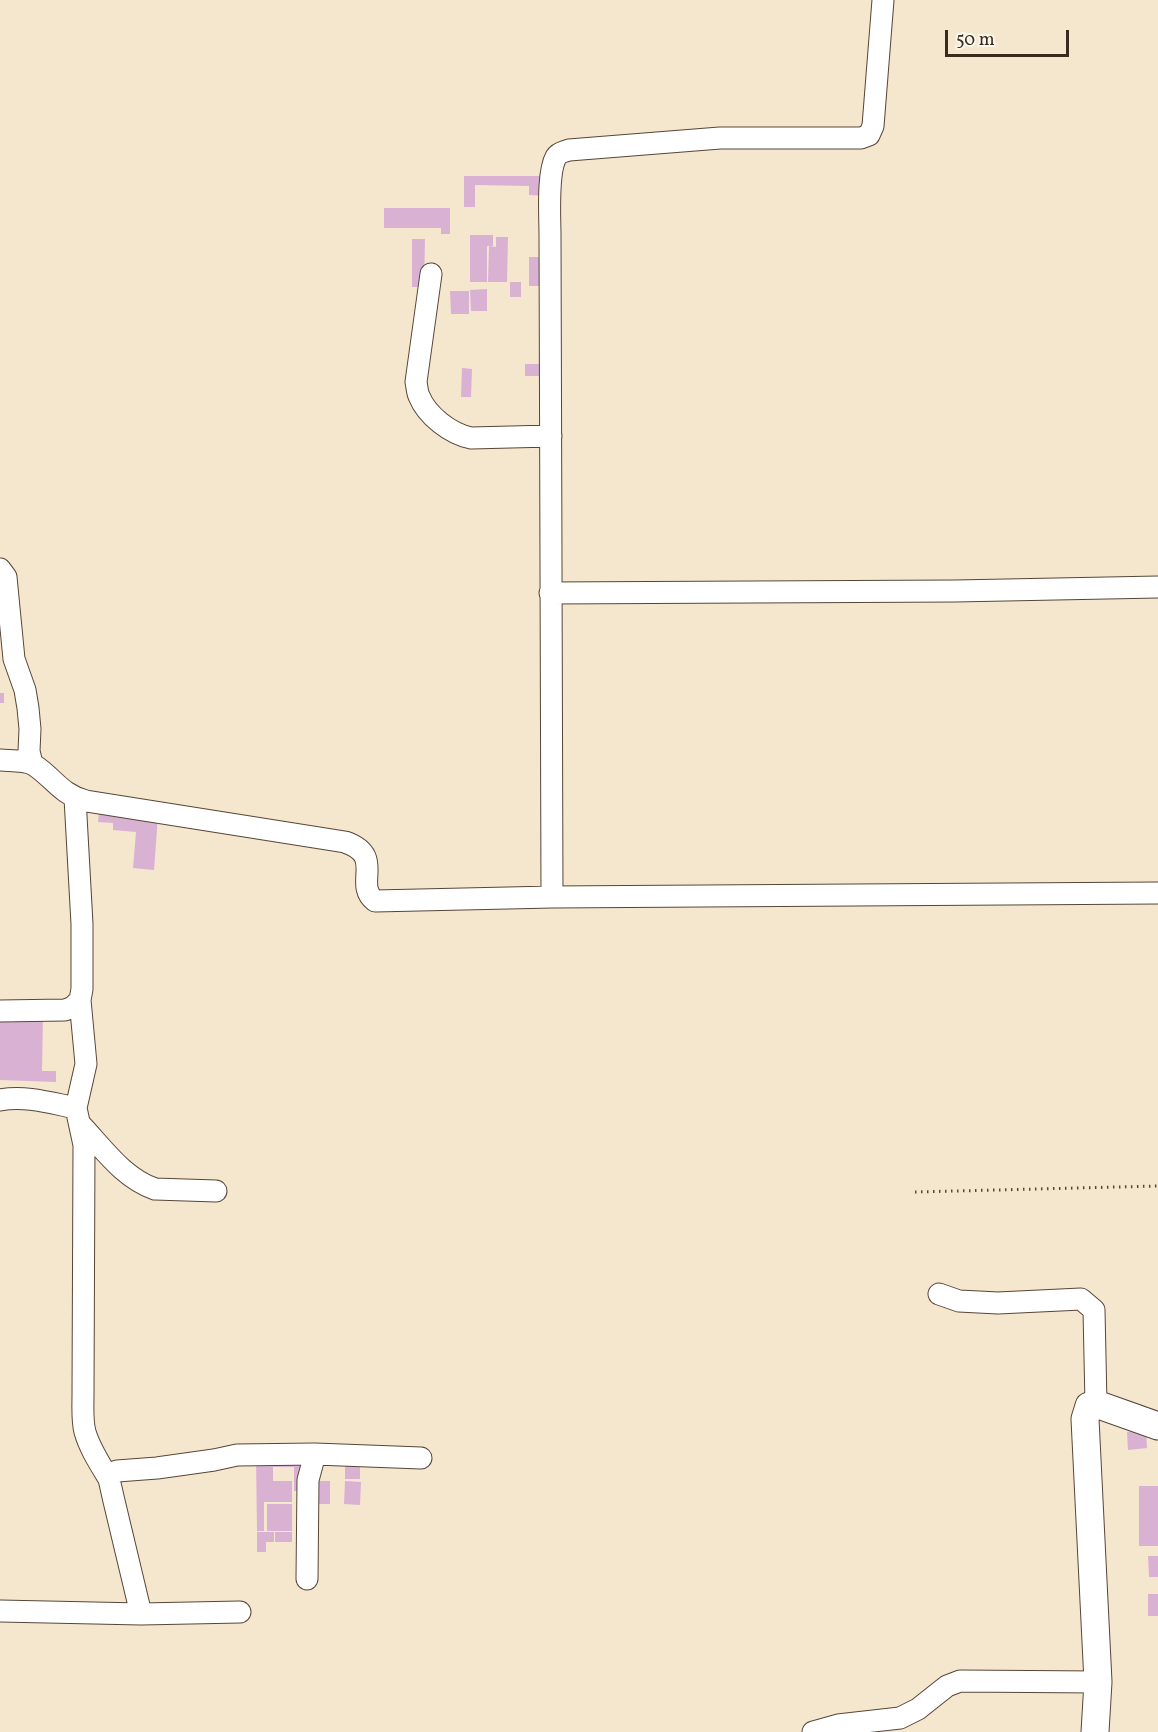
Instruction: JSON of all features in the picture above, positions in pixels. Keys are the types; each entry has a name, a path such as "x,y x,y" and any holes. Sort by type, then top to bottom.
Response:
{"main road":[{"path":"1095,1732 1098,1682 1085,1419 1089,1406 1096,1404 1158,1426"}],"street":[{"path":"552,897 550,205 552,169 556,157 569,150 720,138 861,138 869,135 873,126 883,0"},
{"path":"432,274 416,382 419,396 432,416 455,433 471,438 551,436"},
{"path":"0,569 6,577 7,658 25,690 32,764"},
{"path":"550,593 955,591 1158,587"},
{"path":"0,760 32,764 75,798 356,846 367,859 368,890 370,898 375,901 552,897 1158,893"},
{"path":"75,798 82,924 80,1000 86,1064 78,1116 84,1145 84,1425 97,1460 109,1479 141,1614"},
{"path":"0,1011 65,1010 73,1007 80,1000"},
{"path":"0,1100 32,1099 78,1116 125,1172 146,1186 155,1189 216,1191"},
{"path":"939,1294 959,1301 998,1303 1081,1299 1094,1310 1096,1404"},
{"path":"109,1479 112,1473 117,1471 157,1468 237,1455 315,1454 421,1458"},
{"path":"307,1579 308,1488 315,1454"},
{"path":"0,1611 141,1614 240,1612"},
{"path":"813,1732 838,1725 900,1718 918,1709 947,1686 960,1681 1098,1682"}],"path":[{"path":"915,1192 1158,1186"}],"building":[{"path":"464,176 547,176 547,196 529,195 529,186 475,185 475,207 464,207"},
{"path":"384,208 450,208 450,234 441,234 441,228 384,228"},
{"path":"470,235 493,235 493,246 487,246 487,282 470,282"},
{"path":"496,237 508,237 507,282 488,282 489,246 496,247"},
{"path":"412,239 425,239 424,287 412,287"},
{"path":"529,257 550,257 549,286 529,286"},
{"path":"510,282 521,282 521,297 510,297"},
{"path":"487,289 487,311 471,311 470,290"},
{"path":"450,291 469,291 469,314 451,314"},
{"path":"525,364 549,364 549,376 525,376"},
{"path":"462,368 472,369 471,397 461,397"},
{"path":"0,693 4,693 4,703 0,703"},
{"path":"99,811 158,816 154,870 133,868 136,832 113,830 113,823 98,822"},
{"path":"0,1013 43,1014 42,1071 56,1071 56,1082 0,1080"},
{"path":"1146,1430 1147,1448 1128,1450 1127,1432"},
{"path":"256,1457 306,1460 306,1491 294,1491 294,1467 273,1467 273,1481 292,1481 292,1502 264,1502 264,1531 257,1531"},
{"path":"345,1461 360,1462 360,1479 345,1479"},
{"path":"310,1481 330,1481 330,1504 310,1504"},
{"path":"345,1481 361,1482 360,1505 344,1504"},
{"path":"1139,1486 1158,1486 1158,1546 1139,1546"},
{"path":"267,1504 292,1504 292,1531 267,1531"},
{"path":"257,1532 274,1532 274,1542 266,1542 266,1552 257,1552"},
{"path":"275,1532 292,1532 292,1542 275,1542"},
{"path":"1148,1556 1158,1556 1158,1577 1149,1577"},
{"path":"1148,1594 1158,1594 1158,1616 1148,1616"}]}
